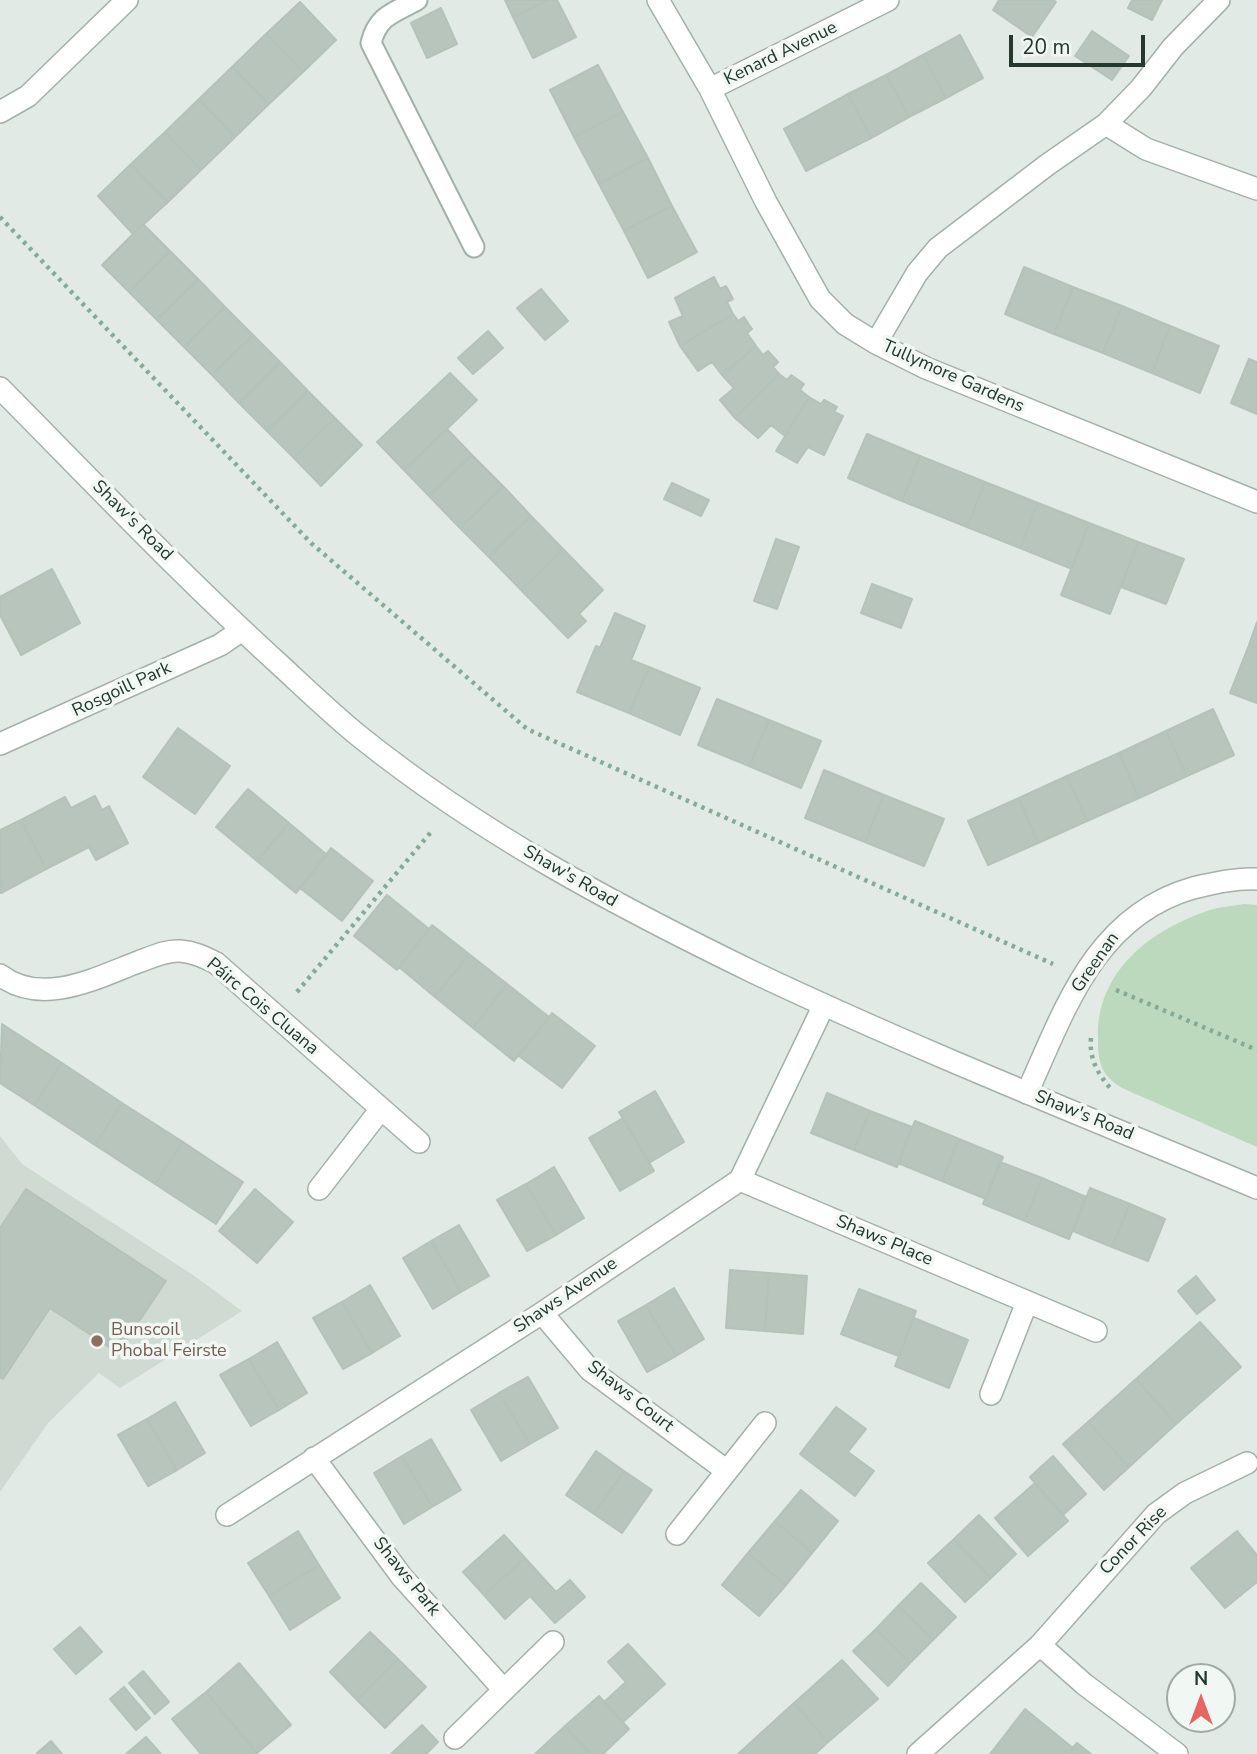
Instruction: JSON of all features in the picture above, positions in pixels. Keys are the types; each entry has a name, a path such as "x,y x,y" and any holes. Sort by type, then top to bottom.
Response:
{"street":[{"path":"0,112 28,96 127,0"},
{"name":"Tullymore Gardens","path":"657,0 710,89 766,202 820,299 845,324 926,368 1257,502"},
{"name":"Kenard Avenue","path":"710,89 888,0"},
{"path":"876,343 917,272 938,248 1106,124 1141,88 1173,47 1219,0"},
{"path":"1106,124 1146,149 1257,189"},
{"name":"Shaw's Road","path":"0,388 242,630 356,734 488,828 587,888 660,927 824,1006 1257,1188"},
{"name":"Rosgoill Park","path":"0,744 220,645 242,630"},
{"name":"Greenan","path":"1027,1093 1065,1008 1094,961 1116,932 1146,910 1175,894 1213,883 1257,879"},
{"name":"Páirc Cois Cluana","path":"0,975 20,986 46,990 74,986 160,954 178,951 196,953 216,963 419,1142"},
{"path":"740,1180 824,1006"},
{"path":"319,1189 381,1109"},
{"name":"Shaws Place","path":"740,1180 1096,1331"},
{"name":"Shaws Avenue","path":"227,1515 542,1313 740,1180"},
{"path":"991,1394 1027,1302"},
{"name":"Shaws Court","path":"542,1313 590,1370 727,1471"},
{"path":"677,1534 765,1423"},
{"name":"Shaws Park","path":"314,1458 402,1577 504,1690"},
{"name":"Conor Rise","path":"918,1754 1040,1645 1156,1514 1185,1493 1247,1463"},
{"path":"455,1738 554,1642"},
{"path":"1040,1645 1084,1684 1177,1754"}],"lane":[{"path":"417,0 383,19 375,27 371,43 474,247"}],"path":[{"path":"0,217 311,543 527,729 1057,966"},
{"path":"274,1015 300,989 454,804"},
{"path":"1116,990 1257,1050"},
{"path":"1091,1035 1090,1049 1097,1073 1111,1089"}],"shaded area":[{"name":"Bunscoil Phobal Feirste","path":"0,1136 22,1164 193,1275 242,1311 120,1388 99,1373 48,1423 0,1492"}],"green space":[{"path":"1244,904 1257,905 1257,1147 1122,1088 1109,1078 1102,1068 1098,1047 1100,1015 1106,994 1116,974 1130,957 1165,930 1186,919 1211,910"}],"building":[{"path":"505,0 548,0 513,17"},
{"path":"548,0 557,0 576,37 533,58 513,17"},
{"path":"999,0 1056,2 1032,37 993,10"},
{"path":"1132,0 1162,0 1152,20 1128,8"},
{"path":"300,2 336,40 303,72 266,34"},
{"path":"441,8 457,44 427,58 411,23"},
{"path":"1092,31 1129,56 1112,80 1075,56"},
{"path":"266,34 303,72 269,104 232,67"},
{"path":"960,35 983,78 946,98 923,55"},
{"path":"923,55 946,98 909,117 886,75"},
{"path":"598,65 623,112 574,137 550,90"},
{"path":"232,67 269,104 235,137 199,99"},
{"path":"886,75 909,117 871,138 848,94"},
{"path":"848,94 871,138 806,171 784,129"},
{"path":"199,99 235,137 201,170 165,132"},
{"path":"623,112 648,158 599,184 574,137"},
{"path":"165,132 201,170 168,202 131,164"},
{"path":"648,158 672,206 624,231 599,184"},
{"path":"131,164 168,202 133,234 98,196"},
{"path":"672,206 697,252 648,278 624,231"},
{"path":"143,224 170,251 129,292 102,265"},
{"path":"170,251 198,279 157,320 129,292"},
{"path":"1024,267 1073,287 1054,334 1005,314"},
{"path":"714,277 720,289 726,286 733,299 727,302 733,314 680,346 669,322 683,316 675,298"},
{"path":"198,279 225,307 184,347 157,320"},
{"path":"1073,287 1122,306 1103,353 1054,334"},
{"path":"541,289 568,321 545,340 517,308"},
{"path":"1122,306 1170,326 1152,373 1103,353"},
{"path":"225,307 253,335 212,375 184,347"},
{"path":"733,314 738,321 744,317 752,329 747,333 756,346 722,375 712,362 698,371 680,346"},
{"path":"1170,326 1219,346 1200,393 1152,373"},
{"path":"488,331 503,348 473,374 458,358"},
{"path":"253,335 280,362 239,403 212,375"},
{"path":"756,346 763,355 768,351 778,362 773,367 779,374 735,418 720,400 734,388 722,375"},
{"path":"1249,359 1257,362 1257,414 1231,403"},
{"path":"280,362 308,391 267,431 239,403"},
{"path":"450,373 477,400 404,470 377,442"},
{"path":"779,374 787,380 791,375 804,384 800,390 809,397 785,436 771,425 758,438 735,418"},
{"path":"308,391 335,418 294,458 267,431"},
{"path":"809,397 821,404 824,400 837,407 834,412 843,416 824,455 808,447 797,463 776,451"},
{"path":"335,418 362,445 321,486 294,458"},
{"path":"447,429 472,455 429,496 404,470"},
{"path":"867,434 920,456 902,501 848,478"},
{"path":"472,455 503,486 460,528 429,496"},
{"path":"920,456 985,482 967,527 902,501"},
{"path":"985,482 1038,503 1020,548 967,527"},
{"path":"672,483 709,500 701,516 664,499"},
{"path":"503,486 531,516 489,557 460,528"},
{"path":"1038,503 1089,523 1072,569 1020,548"},
{"path":"531,516 563,549 521,590 489,557"},
{"path":"1089,523 1138,542 1110,614 1061,595"},
{"path":"776,539 799,547 777,609 754,601"},
{"path":"1138,542 1184,559 1166,604 1121,587"},
{"path":"563,549 603,590 579,614 586,621 568,638 521,590"},
{"path":"52,569 80,623 21,655 0,615 0,597"},
{"path":"872,584 912,599 901,628 861,613"},
{"path":"615,613 645,626 631,660 649,667 629,713 577,692 596,646 600,648"},
{"path":"1257,622 1257,648 1249,645"},
{"path":"1249,645 1257,648 1257,703 1230,693"},
{"path":"649,667 700,688 680,735 629,713"},
{"path":"717,699 769,720 749,766 698,745"},
{"path":"1213,709 1234,755 1187,776 1166,731"},
{"path":"769,720 821,741 801,788 749,766"},
{"path":"178,728 230,766 195,814 143,777"},
{"path":"1166,731 1187,776 1139,798 1119,753"},
{"path":"1119,753 1139,798 1087,821 1067,776"},
{"path":"824,770 884,795 865,842 805,818"},
{"path":"1067,776 1087,821 1038,843 1019,798"},
{"path":"248,789 289,823 257,861 216,827"},
{"path":"884,795 944,819 924,866 865,842"},
{"path":"95,796 102,810 109,806 128,843 96,860 89,847 46,869 21,820 65,797 71,808"},
{"path":"1019,798 1038,843 988,865 968,821"},
{"path":"21,820 46,869 1,893 0,830"},
{"path":"289,823 327,855 296,893 257,861"},
{"path":"331,848 373,881 342,921 300,888"},
{"path":"387,895 429,929 397,970 354,936"},
{"path":"432,925 469,954 435,997 399,967"},
{"path":"469,954 507,984 473,1028 435,997"},
{"path":"507,984 549,1017 514,1061 473,1028"},
{"path":"552,1013 595,1046 562,1088 519,1056"},
{"path":"2,1024 62,1063 34,1105 0,1083"},
{"path":"62,1063 122,1103 95,1145 34,1105"},
{"path":"655,1091 684,1142 649,1163 619,1112"},
{"path":"827,1093 870,1111 854,1150 811,1133"},
{"path":"122,1103 183,1142 155,1184 95,1145"},
{"path":"870,1111 912,1127 897,1167 854,1150"},
{"path":"623,1118 654,1171 620,1191 589,1138"},
{"path":"915,1121 959,1139 942,1181 898,1163"},
{"path":"959,1139 1003,1157 986,1199 942,1181"},
{"path":"183,1142 243,1182 216,1224 155,1184"},
{"path":"1000,1162 1042,1178 1025,1221 983,1204"},
{"path":"554,1167 584,1218 556,1235 526,1184"},
{"path":"1042,1178 1086,1197 1069,1239 1025,1221"},
{"path":"526,1184 556,1235 527,1251 497,1200"},
{"path":"1090,1188 1130,1204 1112,1247 1073,1231"},
{"path":"26,1189 166,1281 118,1353 50,1308 3,1379 0,1377 0,1228"},
{"path":"255,1189 293,1222 257,1263 219,1231"},
{"path":"1130,1204 1165,1219 1148,1261 1112,1247"},
{"path":"459,1225 489,1276 461,1292 431,1241"},
{"path":"431,1241 461,1292 433,1309 403,1258"},
{"path":"730,1270 769,1273 765,1331 726,1328"},
{"path":"769,1273 807,1276 803,1334 765,1331"},
{"path":"1196,1276 1215,1300 1197,1314 1178,1291"},
{"path":"370,1285 400,1336 372,1353 342,1302"},
{"path":"674,1288 704,1339 676,1356 646,1305"},
{"path":"859,1289 916,1311 899,1356 841,1334"},
{"path":"342,1302 372,1353 343,1369 313,1318"},
{"path":"646,1305 676,1356 647,1372 618,1321"},
{"path":"914,1318 968,1340 949,1388 895,1366"},
{"path":"1200,1322 1241,1367 1176,1424 1136,1379"},
{"path":"277,1342 307,1393 279,1410 249,1359"},
{"path":"249,1359 279,1410 251,1426 220,1375"},
{"path":"528,1377 558,1428 530,1444 499,1393"},
{"path":"1136,1379 1176,1424 1129,1467 1088,1422"},
{"path":"499,1393 530,1444 501,1461 471,1410"},
{"path":"175,1402 205,1453 177,1470 147,1419"},
{"path":"836,1407 866,1429 848,1452 874,1471 855,1496 800,1454"},
{"path":"147,1419 177,1470 148,1486 118,1435"},
{"path":"1088,1422 1129,1467 1104,1490 1063,1444"},
{"path":"431,1439 461,1490 432,1507 402,1456"},
{"path":"596,1451 624,1471 594,1514 566,1495"},
{"path":"402,1456 432,1507 404,1524 374,1473"},
{"path":"1053,1456 1086,1494 1063,1515 1030,1477"},
{"path":"624,1471 652,1490 622,1533 594,1514"},
{"path":"1035,1483 1068,1521 1028,1556 995,1518"},
{"path":"801,1490 838,1521 812,1553 775,1521"},
{"path":"979,1515 1016,1554 991,1578 954,1539"},
{"path":"775,1521 812,1553 786,1585 748,1553"},
{"path":"298,1531 319,1565 269,1596 248,1563"},
{"path":"1237,1531 1257,1555 1257,1582 1225,1608 1191,1568"},
{"path":"504,1535 525,1558 484,1595 463,1572"},
{"path":"954,1539 991,1578 965,1602 928,1563"},
{"path":"748,1553 786,1585 759,1616 722,1585"},
{"path":"525,1558 556,1592 570,1580 585,1597 555,1623 530,1596 505,1619 484,1595"},
{"path":"319,1565 340,1598 290,1630 269,1596"},
{"path":"921,1583 956,1617 933,1640 898,1606"},
{"path":"898,1606 933,1640 910,1663 876,1629"},
{"path":"80,1627 102,1652 76,1674 54,1649"},
{"path":"876,1629 910,1663 888,1686 853,1651"},
{"path":"370,1632 398,1659 357,1700 330,1672"},
{"path":"628,1644 665,1684 623,1722 604,1702 626,1682 608,1662"},
{"path":"398,1659 426,1687 385,1728 357,1700"},
{"path":"842,1660 878,1699 828,1742 794,1703"},
{"path":"239,1663 291,1725 257,1753 206,1692"},
{"path":"143,1671 169,1702 155,1714 129,1683"},
{"path":"124,1687 150,1718 136,1730 110,1699"},
{"path":"206,1692 256,1754 201,1754 172,1719"},
{"path":"599,1696 629,1729 603,1754 591,1754 565,1726"},
{"path":"794,1703 828,1742 815,1754 738,1754"},
{"path":"1025,1709 1073,1748 1068,1754 990,1754"},
{"path":"422,1725 438,1742 426,1754 391,1754"},
{"path":"565,1726 591,1754 535,1754"},
{"path":"146,1737 161,1754 126,1754"},
{"path":"51,1741 62,1754 37,1753"},
{"path":"1077,1743 1091,1754 1068,1754"}],"place":[{"name":"Bunscoil Phobal Feirste","path":"97,1341"}]}
